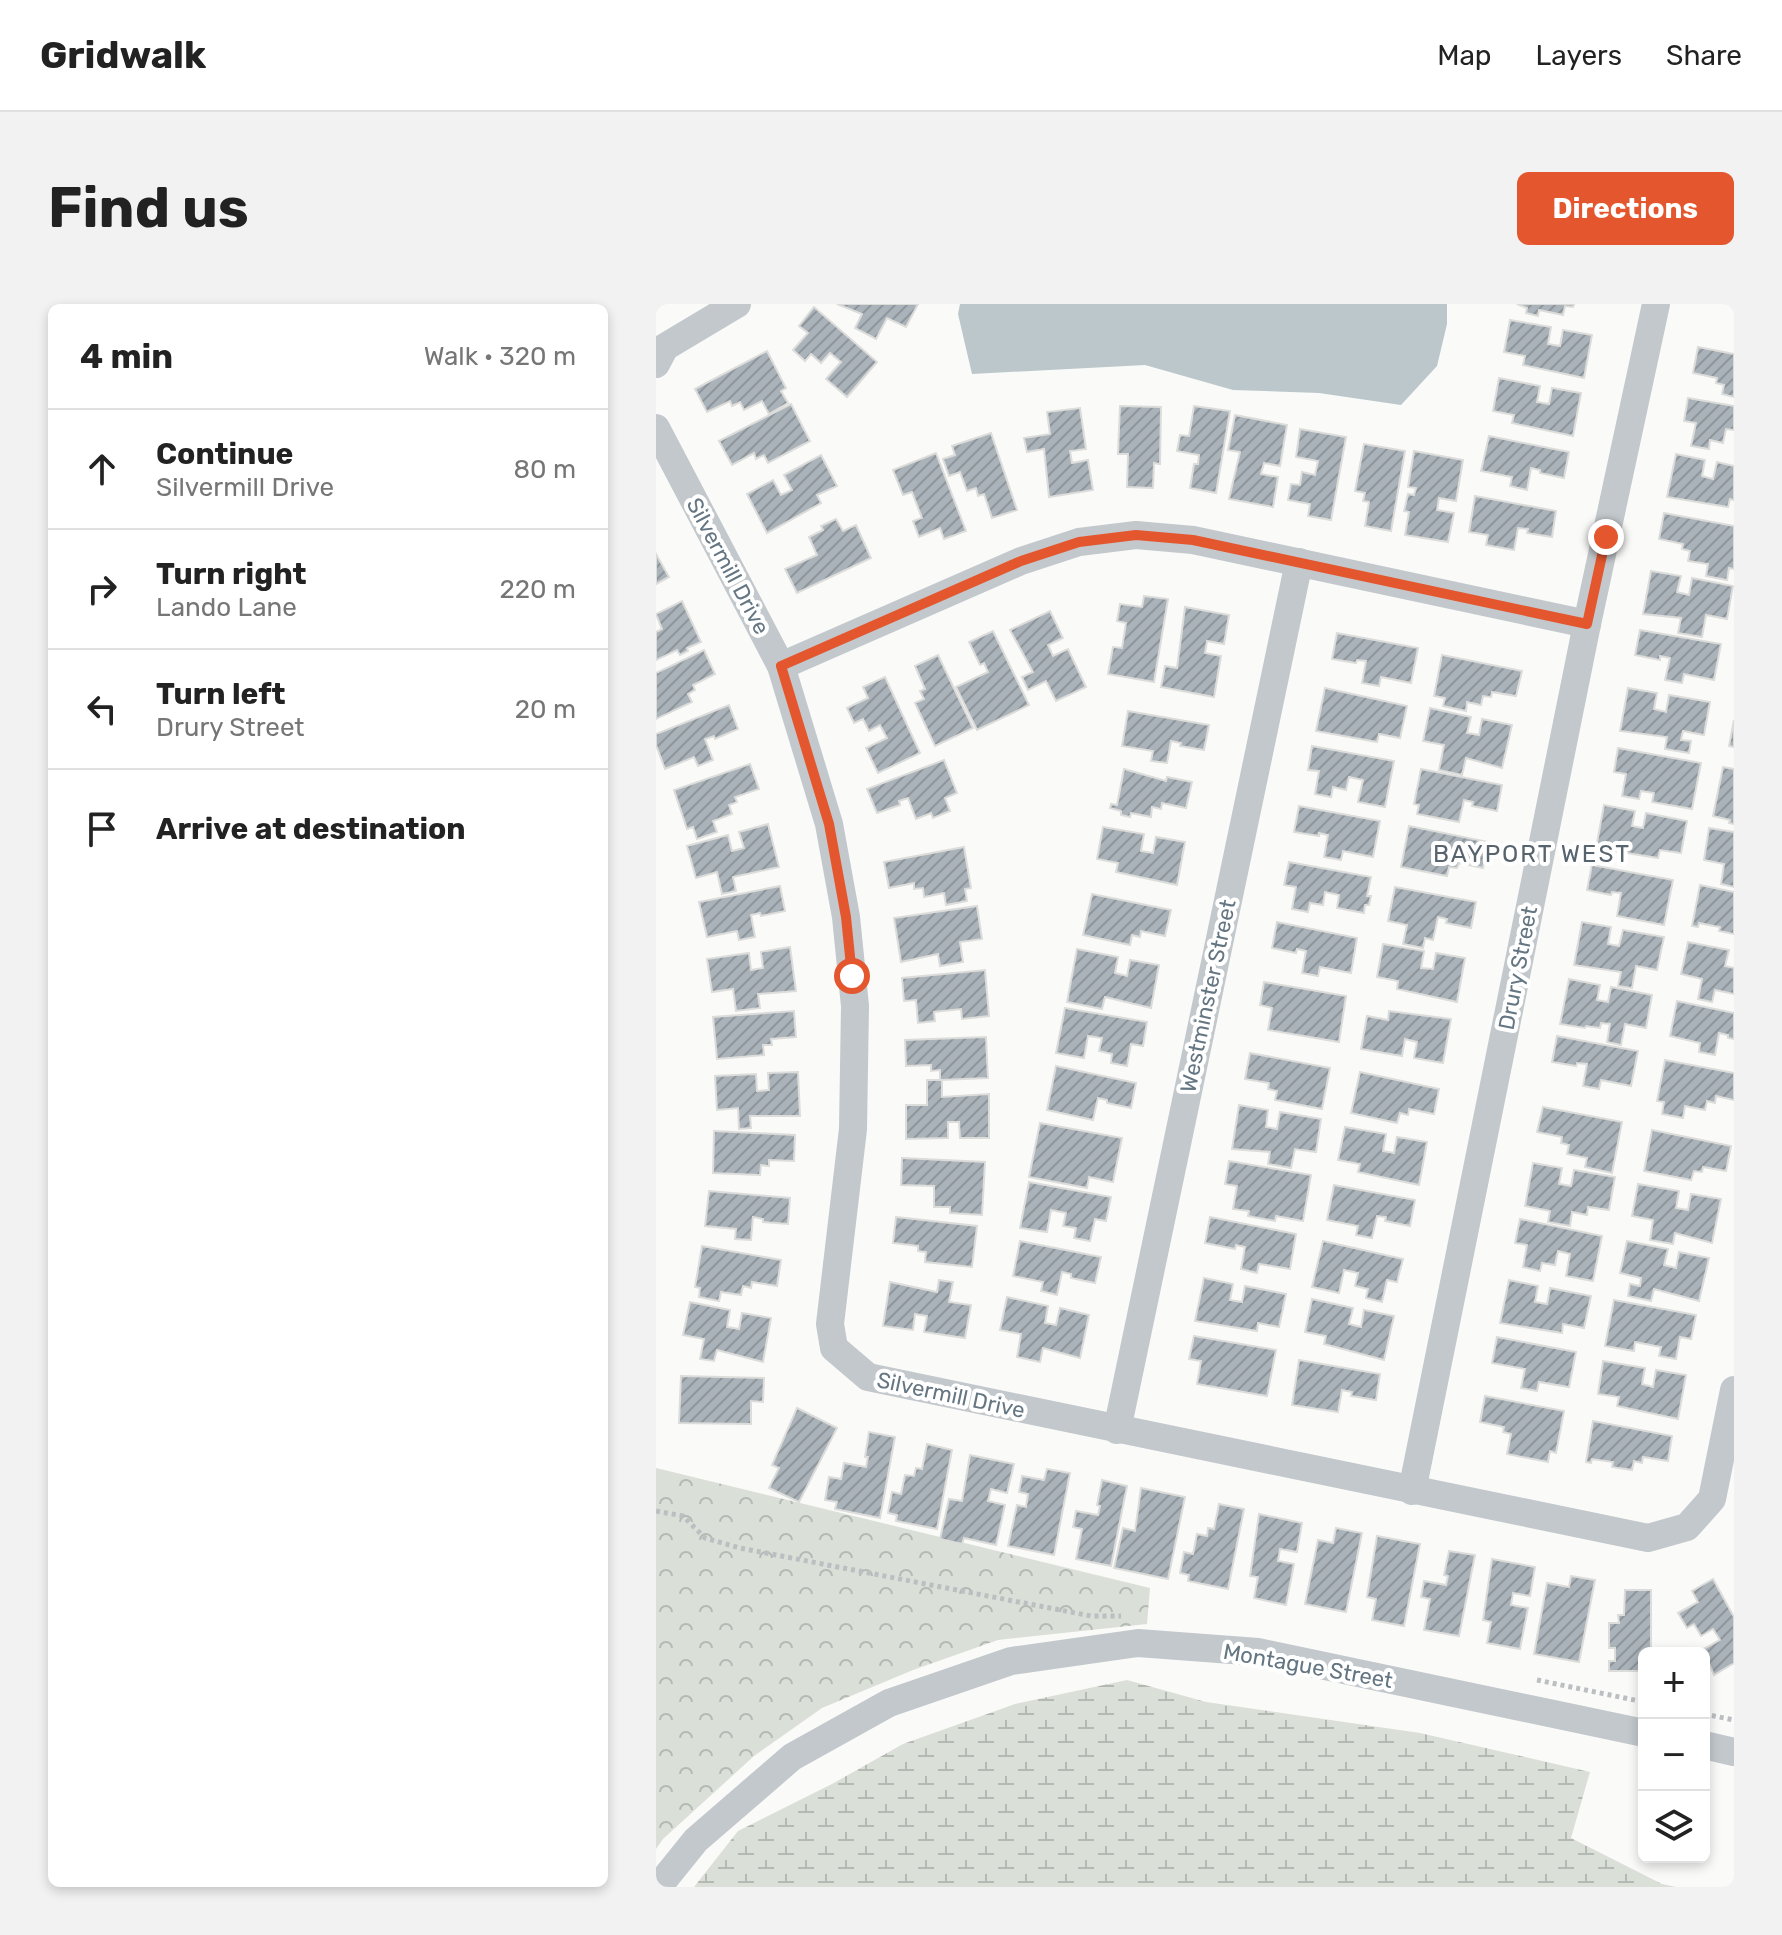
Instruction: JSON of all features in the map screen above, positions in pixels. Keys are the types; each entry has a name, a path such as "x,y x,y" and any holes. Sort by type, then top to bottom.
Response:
{"street":[{"path":"656,364 665,347 737,304"},
{"name":"Drury Street","path":"1412,1491 1587,624 1656,304"},
{"name":"Silvermill Drive","path":"656,428 781,666 829,824 846,917 855,1006 853,1129 830,1324 834,1348 868,1377 1648,1538 1687,1527 1712,1499 1734,1390"},
{"path":"781,666 1021,561 1079,542 1136,535 1193,540 1587,624"},
{"name":"Westminster Street","path":"1117,1430 1299,562"},
{"name":"Montague Street","path":"658,1887 696,1840 792,1757 889,1703 1011,1661 1138,1643 1258,1652 1638,1732"},
{"path":"1710,1746 1734,1752"}],"path":[{"path":"1710,1715 1734,1720"}],"green space":[{"path":"656,1468 1150,1588 1147,1624 998,1640 913,1670 822,1708 754,1756 663,1839 656,1849"},
{"path":"1127,1680 1206,1702 1420,1733 1590,1772 1571,1838 1662,1884 1676,1887 694,1887 738,1831 903,1744 1015,1704"}],"shaded area":[{"path":"960,304 1447,304 1447,324 1437,366 1401,405 1319,393 1233,390 1145,365 972,374 958,314"}],"building":[{"path":"837,304 918,304 906,327 887,318 876,339 855,328 862,314"},
{"path":"1517,304 1574,304 1573,307 1565,306 1563,315 1539,310 1538,316 1526,313 1527,308"},
{"path":"814,307 877,362 847,397 826,379 841,362 830,353 821,363 811,354 805,361 793,350 808,333 799,326"},
{"path":"1510,320 1551,327 1548,344 1560,346 1563,330 1592,335 1584,378 1523,365 1525,356 1504,352"},
{"path":"1698,347 1734,354 1734,397 1722,394 1724,385 1716,383 1717,378 1693,373"},
{"path":"767,351 786,388 781,391 788,403 769,414 762,401 744,410 740,402 732,406 730,401 707,412 695,389"},
{"path":"1499,378 1540,386 1537,402 1549,404 1552,388 1581,393 1573,436 1512,423 1514,415 1493,411"},
{"path":"1688,398 1734,406 1734,430 1726,429 1723,443 1710,440 1709,449 1691,446 1696,423 1684,421"},
{"path":"791,404 810,441 768,463 764,455 756,459 754,453 732,465 719,441"},
{"path":"1120,406 1161,407 1160,464 1154,463 1153,488 1127,487 1128,454 1118,454"},
{"path":"1194,406 1230,411 1216,493 1190,488 1194,464 1198,464 1199,455 1177,451 1180,435 1189,436"},
{"path":"1080,408 1086,449 1070,451 1072,463 1088,460 1093,490 1049,497 1044,449 1027,452 1024,438 1050,434 1047,412"},
{"path":"1235,415 1287,425 1280,466 1264,463 1261,474 1278,477 1273,507 1229,499 1240,452 1228,450"},
{"path":"1300,429 1346,437 1331,520 1308,516 1310,504 1288,500 1291,484 1300,485 1302,472 1315,475 1318,461 1296,457"},
{"path":"991,433 1017,510 992,518 984,494 978,496 976,488 967,491 960,472 949,476 943,459 955,455 952,446"},
{"path":"1489,436 1569,452 1564,478 1531,468 1527,490 1510,486 1512,477 1481,471"},
{"path":"1364,444 1405,451 1391,531 1365,526 1369,502 1363,501 1365,493 1355,491"},
{"path":"1414,451 1463,460 1456,501 1439,498 1437,510 1454,513 1448,542 1405,535 1409,512 1404,511 1408,494 1414,495 1416,488 1408,487"},
{"path":"936,453 966,531 944,539 940,528 919,537 913,521 922,518 912,492 903,495 893,470"},
{"path":"1676,454 1705,460 1702,476 1713,479 1717,462 1734,466 1734,500 1730,499 1728,507 1667,497"},
{"path":"821,455 837,486 817,495 821,503 767,533 747,494 773,480 781,495 792,490 784,475"},
{"path":"1475,496 1556,511 1552,537 1527,533 1528,529 1518,528 1514,550 1486,545 1488,535 1469,532"},
{"path":"1664,513 1734,526 1734,569 1729,568 1727,580 1706,576 1708,564 1688,561 1690,551 1682,549 1683,544 1659,539"},
{"path":"836,519 843,531 856,525 871,558 797,593 785,569 817,555 809,537 823,530 821,526"},
{"path":"656,554 669,577 656,584"},
{"path":"1651,571 1681,576 1677,592 1689,595 1692,578 1733,586 1727,619 1706,615 1702,637 1678,633 1681,618 1643,614"},
{"path":"1144,596 1168,599 1154,682 1108,674 1113,647 1122,648 1126,623 1117,621 1120,604 1142,607"},
{"path":"682,601 701,642 680,655 677,650 656,660 656,632 662,629 656,614"},
{"path":"1185,607 1229,615 1224,644 1207,641 1205,653 1221,656 1214,697 1161,687 1165,666 1177,668"},
{"path":"1050,611 1063,638 1048,645 1053,656 1068,649 1086,687 1056,701 1046,681 1028,690 1022,677 1033,672 1010,630"},
{"path":"1640,630 1721,644 1714,680 1684,674 1682,683 1665,680 1670,658 1660,656 1660,660 1635,655"},
{"path":"993,631 1029,705 977,730 956,687 988,672 984,663 980,665 969,642"},
{"path":"1337,633 1418,648 1411,683 1381,677 1379,686 1362,683 1366,661 1357,660 1356,663 1332,659"},
{"path":"704,650 715,674 693,685 695,690 688,694 692,702 656,719 656,673"},
{"path":"938,655 973,728 935,746 915,703 924,699 920,691 925,689 915,666"},
{"path":"1442,655 1522,671 1516,696 1492,692 1491,697 1483,696 1481,705 1467,702 1466,711 1443,706 1445,698 1434,696"},
{"path":"885,677 920,753 878,773 866,748 887,738 880,725 869,731 863,719 854,723 847,708 868,698 863,687"},
{"path":"1325,688 1407,706 1400,738 1379,734 1377,742 1316,731"},
{"path":"1628,688 1657,693 1654,709 1666,712 1669,695 1710,702 1704,735 1683,731 1681,740 1691,741 1689,753 1665,749 1667,737 1620,731"},
{"path":"729,705 738,729 715,739 714,736 705,739 713,760 698,766 694,757 665,769 656,745 656,734"},
{"path":"1430,708 1471,717 1467,733 1479,735 1482,719 1512,725 1502,768 1466,758 1462,775 1439,770 1444,745 1423,741"},
{"path":"1128,711 1209,725 1204,750 1180,746 1181,743 1171,741 1167,763 1151,761 1153,751 1122,746"},
{"path":"1734,720 1734,747 1729,746"},
{"path":"1312,746 1394,761 1385,807 1358,802 1363,780 1349,777 1346,790 1333,787 1331,797 1315,794 1319,771 1308,770"},
{"path":"1618,748 1701,763 1692,809 1652,802 1654,793 1641,791 1639,799 1622,796 1626,774 1614,772"},
{"path":"944,760 957,793 945,798 950,811 933,818 931,813 916,819 908,798 899,801 900,805 877,813 867,789"},
{"path":"750,764 759,789 735,797 737,802 729,805 732,814 713,821 717,832 697,839 693,827 687,829 674,790"},
{"path":"1723,767 1734,769 1734,824 1713,816"},
{"path":"1124,769 1166,781 1167,777 1192,782 1186,808 1162,803 1161,809 1152,807 1151,817 1131,813 1130,817 1121,815 1121,811 1110,808 1111,804 1117,805"},
{"path":"1421,769 1502,785 1497,811 1472,806 1473,802 1464,800 1459,822 1417,814 1419,805 1414,804"},
{"path":"1604,805 1635,811 1632,826 1643,828 1646,813 1687,821 1681,853 1660,850 1658,858 1596,848"},
{"path":"1299,806 1380,821 1373,857 1343,851 1341,860 1324,857 1328,835 1294,832"},
{"path":"768,824 779,867 733,877 736,891 722,894 717,872 696,878 687,846 728,835 732,851 744,848 739,832"},
{"path":"1409,826 1488,842 1483,868 1459,863 1457,868 1449,867 1447,876 1401,867"},
{"path":"1103,827 1144,834 1141,851 1153,853 1156,837 1185,842 1177,885 1116,872 1118,863 1097,859"},
{"path":"1709,828 1734,832 1734,887 1721,884 1724,864 1704,860"},
{"path":"964,847 971,888 965,889 967,901 946,905 944,893 924,897 923,888 914,889 914,883 889,888 884,862"},
{"path":"1289,862 1371,877 1367,896 1371,896 1369,905 1365,905 1364,913 1337,908 1339,895 1325,892 1323,905 1310,903 1308,912 1292,909 1296,887 1284,885"},
{"path":"1592,865 1673,880 1664,925 1617,916 1621,893 1612,892 1611,895 1587,890"},
{"path":"1700,885 1734,892 1734,934 1719,931 1720,927 1699,923 1698,927 1692,926"},
{"path":"780,886 785,911 751,915 755,937 739,940 737,931 707,937 699,902"},
{"path":"1395,887 1476,902 1471,928 1446,923 1447,919 1438,917 1433,940 1425,938 1423,948 1403,944 1407,925 1388,921"},
{"path":"1092,894 1171,910 1165,936 1141,931 1140,937 1132,935 1130,945 1083,935"},
{"path":"977,906 982,939 960,942 963,962 940,966 938,954 901,962 894,918"},
{"path":"1277,922 1357,938 1351,973 1320,967 1318,976 1302,973 1306,951 1297,949 1296,953 1272,948"},
{"path":"1582,922 1611,927 1608,944 1619,946 1623,930 1664,937 1657,970 1636,966 1632,988 1618,986 1621,972 1574,965"},
{"path":"1688,942 1729,950 1725,966 1734,968 1734,994 1715,990 1712,1002 1698,999 1702,979 1681,974"},
{"path":"1383,944 1424,951 1421,968 1433,969 1436,953 1465,958 1457,1002 1397,989 1398,981 1377,977"},
{"path":"790,947 796,991 758,994 760,1008 736,1011 733,989 712,992 707,959 749,953 751,970 763,968 761,952"},
{"path":"1077,949 1118,957 1115,973 1127,976 1130,960 1159,965 1151,1008 1105,997 1102,1009 1067,1002"},
{"path":"985,970 989,1016 962,1019 961,1009 934,1012 935,1021 918,1023 916,1000 904,1001 902,978"},
{"path":"1569,979 1600,985 1597,1000 1608,1002 1611,987 1652,995 1646,1028 1625,1024 1621,1045 1607,1042 1610,1024 1601,1023 1600,1028 1585,1028 1560,1024"},
{"path":"1264,982 1346,996 1339,1042 1268,1030 1272,1008 1260,1005"},
{"path":"1677,1001 1734,1013 1734,1039 1719,1033 1715,1055 1699,1052 1700,1043 1670,1036"},
{"path":"1065,1008 1147,1022 1143,1046 1131,1044 1127,1066 1111,1063 1112,1054 1099,1051 1102,1038 1088,1036 1084,1058 1056,1053"},
{"path":"794,1011 796,1037 771,1039 772,1045 763,1045 764,1055 717,1059 713,1017"},
{"path":"1389,1011 1451,1019 1443,1063 1414,1058 1417,1042 1405,1039 1402,1056 1361,1049 1367,1016 1388,1020"},
{"path":"1557,1036 1638,1051 1631,1086 1601,1080 1599,1089 1583,1086 1587,1064 1577,1063 1576,1066 1552,1062"},
{"path":"986,1037 988,1078 940,1080 940,1070 931,1071 931,1065 906,1066 905,1040"},
{"path":"1250,1053 1330,1068 1322,1109 1275,1100 1277,1091 1268,1089 1269,1083 1245,1079"},
{"path":"1665,1060 1734,1073 1734,1100 1716,1096 1715,1103 1707,1101 1705,1110 1685,1106 1683,1118 1662,1114 1664,1102 1657,1101"},
{"path":"1056,1066 1136,1083 1131,1108 1098,1098 1093,1120 1047,1110"},
{"path":"798,1072 800,1116 750,1116 751,1128 739,1129 738,1108 717,1110 715,1076 756,1074 757,1091 769,1090 768,1073"},
{"path":"1360,1072 1439,1089 1434,1114 1409,1109 1408,1115 1400,1113 1397,1123 1351,1113"},
{"path":"927,1080 942,1080 942,1097 989,1094 989,1138 960,1138 959,1122 948,1122 948,1138 906,1139 906,1105 927,1105"},
{"path":"1239,1105 1268,1110 1266,1127 1277,1129 1280,1112 1321,1119 1316,1152 1295,1149 1291,1168 1268,1164 1270,1152 1232,1149"},
{"path":"1543,1107 1622,1122 1612,1173 1585,1167 1587,1158 1567,1154 1569,1145 1561,1143 1562,1137 1537,1132"},
{"path":"1040,1123 1122,1138 1113,1182 1089,1177 1087,1188 1029,1177"},
{"path":"1345,1127 1386,1134 1383,1151 1394,1153 1397,1137 1427,1142 1419,1185 1358,1172 1360,1164 1338,1160"},
{"path":"1652,1130 1731,1146 1726,1171 1703,1167 1702,1172 1694,1171 1691,1180 1644,1171"},
{"path":"714,1131 795,1135 794,1161 769,1160 769,1166 761,1165 760,1175 713,1173"},
{"path":"902,1158 985,1162 982,1215 950,1213 950,1207 934,1207 934,1186 901,1185"},
{"path":"1229,1161 1311,1175 1303,1221 1276,1216 1275,1221 1248,1216 1249,1211 1233,1209 1237,1186 1225,1184"},
{"path":"1533,1163 1562,1168 1559,1184 1571,1186 1574,1170 1615,1177 1609,1210 1588,1207 1587,1215 1572,1212 1570,1226 1548,1222 1550,1211 1525,1206"},
{"path":"1029,1182 1111,1197 1106,1221 1095,1219 1090,1241 1074,1238 1076,1228 1063,1226 1066,1213 1051,1210 1047,1232 1020,1228"},
{"path":"1638,1184 1679,1191 1676,1208 1688,1210 1691,1194 1721,1199 1712,1243 1675,1233 1673,1244 1650,1240 1653,1220 1632,1216"},
{"path":"1334,1185 1415,1200 1410,1226 1385,1221 1386,1217 1377,1216 1372,1238 1356,1235 1358,1226 1327,1220"},
{"path":"709,1191 790,1198 788,1224 763,1222 763,1219 753,1217 751,1240 735,1239 736,1229 705,1226"},
{"path":"896,1217 977,1226 972,1267 925,1262 926,1252 918,1251 918,1246 893,1243"},
{"path":"1210,1217 1296,1234 1290,1269 1259,1264 1257,1273 1241,1269 1245,1247 1236,1245 1235,1249 1205,1243"},
{"path":"1520,1219 1602,1236 1593,1281 1566,1276 1570,1254 1558,1251 1555,1265 1542,1263 1540,1271 1523,1267 1527,1245 1515,1243"},
{"path":"1020,1241 1101,1257 1095,1283 1071,1278 1071,1274 1062,1272 1057,1295 1041,1291 1043,1282 1013,1276"},
{"path":"1323,1241 1403,1259 1397,1282 1387,1280 1382,1302 1366,1298 1368,1289 1355,1286 1358,1273 1344,1270 1339,1293 1312,1287"},
{"path":"1627,1241 1668,1249 1664,1265 1676,1268 1679,1252 1709,1258 1699,1301 1654,1289 1651,1301 1628,1296 1630,1284 1640,1286 1641,1278 1620,1273"},
{"path":"702,1246 781,1260 777,1286 752,1282 751,1288 743,1286 741,1295 721,1292 719,1301 699,1297 700,1288 695,1287"},
{"path":"1204,1278 1233,1284 1230,1300 1242,1302 1245,1286 1286,1294 1279,1327 1258,1323 1257,1331 1195,1321"},
{"path":"939,1280 953,1282 949,1302 971,1305 965,1338 924,1332 927,1316 915,1314 913,1330 883,1326 890,1282 937,1292"},
{"path":"1509,1280 1538,1286 1535,1302 1547,1304 1550,1288 1591,1296 1584,1328 1563,1324 1562,1333 1500,1323"},
{"path":"1007,1297 1048,1306 1045,1323 1056,1325 1060,1308 1089,1315 1080,1358 1043,1348 1040,1362 1017,1357 1021,1334 1000,1330"},
{"path":"1312,1299 1353,1308 1349,1324 1361,1327 1364,1310 1394,1316 1384,1360 1324,1344 1326,1336 1305,1332"},
{"path":"1614,1300 1696,1315 1691,1339 1680,1337 1676,1359 1659,1356 1661,1347 1635,1342 1634,1351 1605,1346"},
{"path":"690,1302 730,1310 727,1327 739,1329 742,1313 771,1318 763,1362 717,1350 714,1361 700,1359 704,1339 683,1335"},
{"path":"1194,1336 1276,1350 1267,1396 1197,1384 1201,1361 1189,1359"},
{"path":"1497,1337 1576,1352 1569,1387 1539,1382 1537,1391 1521,1388 1525,1369 1492,1363"},
{"path":"1299,1360 1380,1374 1376,1400 1351,1396 1352,1392 1342,1390 1338,1412 1292,1405"},
{"path":"1603,1361 1645,1368 1642,1384 1653,1387 1656,1370 1686,1375 1678,1419 1617,1406 1619,1397 1598,1394"},
{"path":"681,1376 764,1378 763,1402 751,1401 751,1424 679,1423"},
{"path":"1485,1396 1564,1411 1556,1453 1550,1451 1548,1462 1507,1454 1511,1434 1503,1432 1504,1427 1480,1422"},
{"path":"797,1408 837,1428 799,1502 769,1488 779,1468 772,1465"},
{"path":"1593,1421 1672,1436 1668,1461 1643,1457 1642,1463 1634,1461 1632,1470 1612,1467 1613,1462 1592,1459 1591,1463 1586,1462"},
{"path":"869,1432 895,1437 880,1518 835,1509 837,1502 825,1500 829,1477 841,1479 844,1463 866,1467"},
{"path":"927,1444 952,1450 937,1529 896,1521 897,1515 888,1513 892,1492 901,1494 905,1475 914,1476 916,1468 922,1469"},
{"path":"970,1455 1014,1464 1007,1493 991,1489 988,1501 1005,1505 996,1545 964,1538 962,1544 940,1539 949,1499 962,1501"},
{"path":"1047,1469 1070,1473 1054,1555 1008,1546 1017,1505 1026,1507 1028,1494 1019,1492 1022,1476 1044,1480"},
{"path":"1102,1480 1127,1486 1111,1566 1076,1559 1082,1529 1073,1527 1076,1511 1098,1515"},
{"path":"1141,1488 1185,1497 1168,1579 1114,1568 1123,1528 1135,1531"},
{"path":"1219,1504 1244,1509 1228,1589 1188,1581 1189,1575 1180,1573 1184,1552 1193,1554 1197,1534 1207,1536 1208,1528 1214,1529"},
{"path":"1259,1514 1302,1523 1297,1552 1280,1549 1278,1561 1294,1564 1286,1605 1254,1598 1258,1577 1250,1576"},
{"path":"1336,1528 1362,1533 1346,1612 1305,1604 1318,1540 1333,1543"},
{"path":"1377,1536 1420,1544 1404,1626 1372,1620 1376,1599 1367,1597"},
{"path":"1449,1551 1475,1555 1459,1636 1424,1630 1430,1599 1421,1597 1424,1581 1446,1585 1448,1576 1444,1575"},
{"path":"1492,1559 1535,1567 1530,1596 1513,1593 1511,1605 1528,1608 1520,1649 1487,1643 1491,1622 1483,1620"},
{"path":"1571,1576 1595,1580 1579,1662 1534,1654 1547,1583 1569,1587"},
{"path":"1713,1579 1734,1617 1734,1663 1714,1675 1710,1666 1710,1647 1707,1647 1720,1640 1713,1629 1701,1636 1694,1624 1687,1628 1678,1613 1698,1602 1692,1591"},
{"path":"1625,1590 1651,1590 1651,1647 1638,1647 1638,1671 1609,1671 1609,1661 1615,1661 1615,1648 1609,1648 1609,1623 1619,1623 1618,1615 1624,1615"}],"district":[{"name":"BAYPORT WEST","path":"1532,854"}],"route":[{"path":"852,976 846,917 829,824 781,666 1021,561 1079,542 1136,535 1193,540 1587,624 1606,537"}]}
